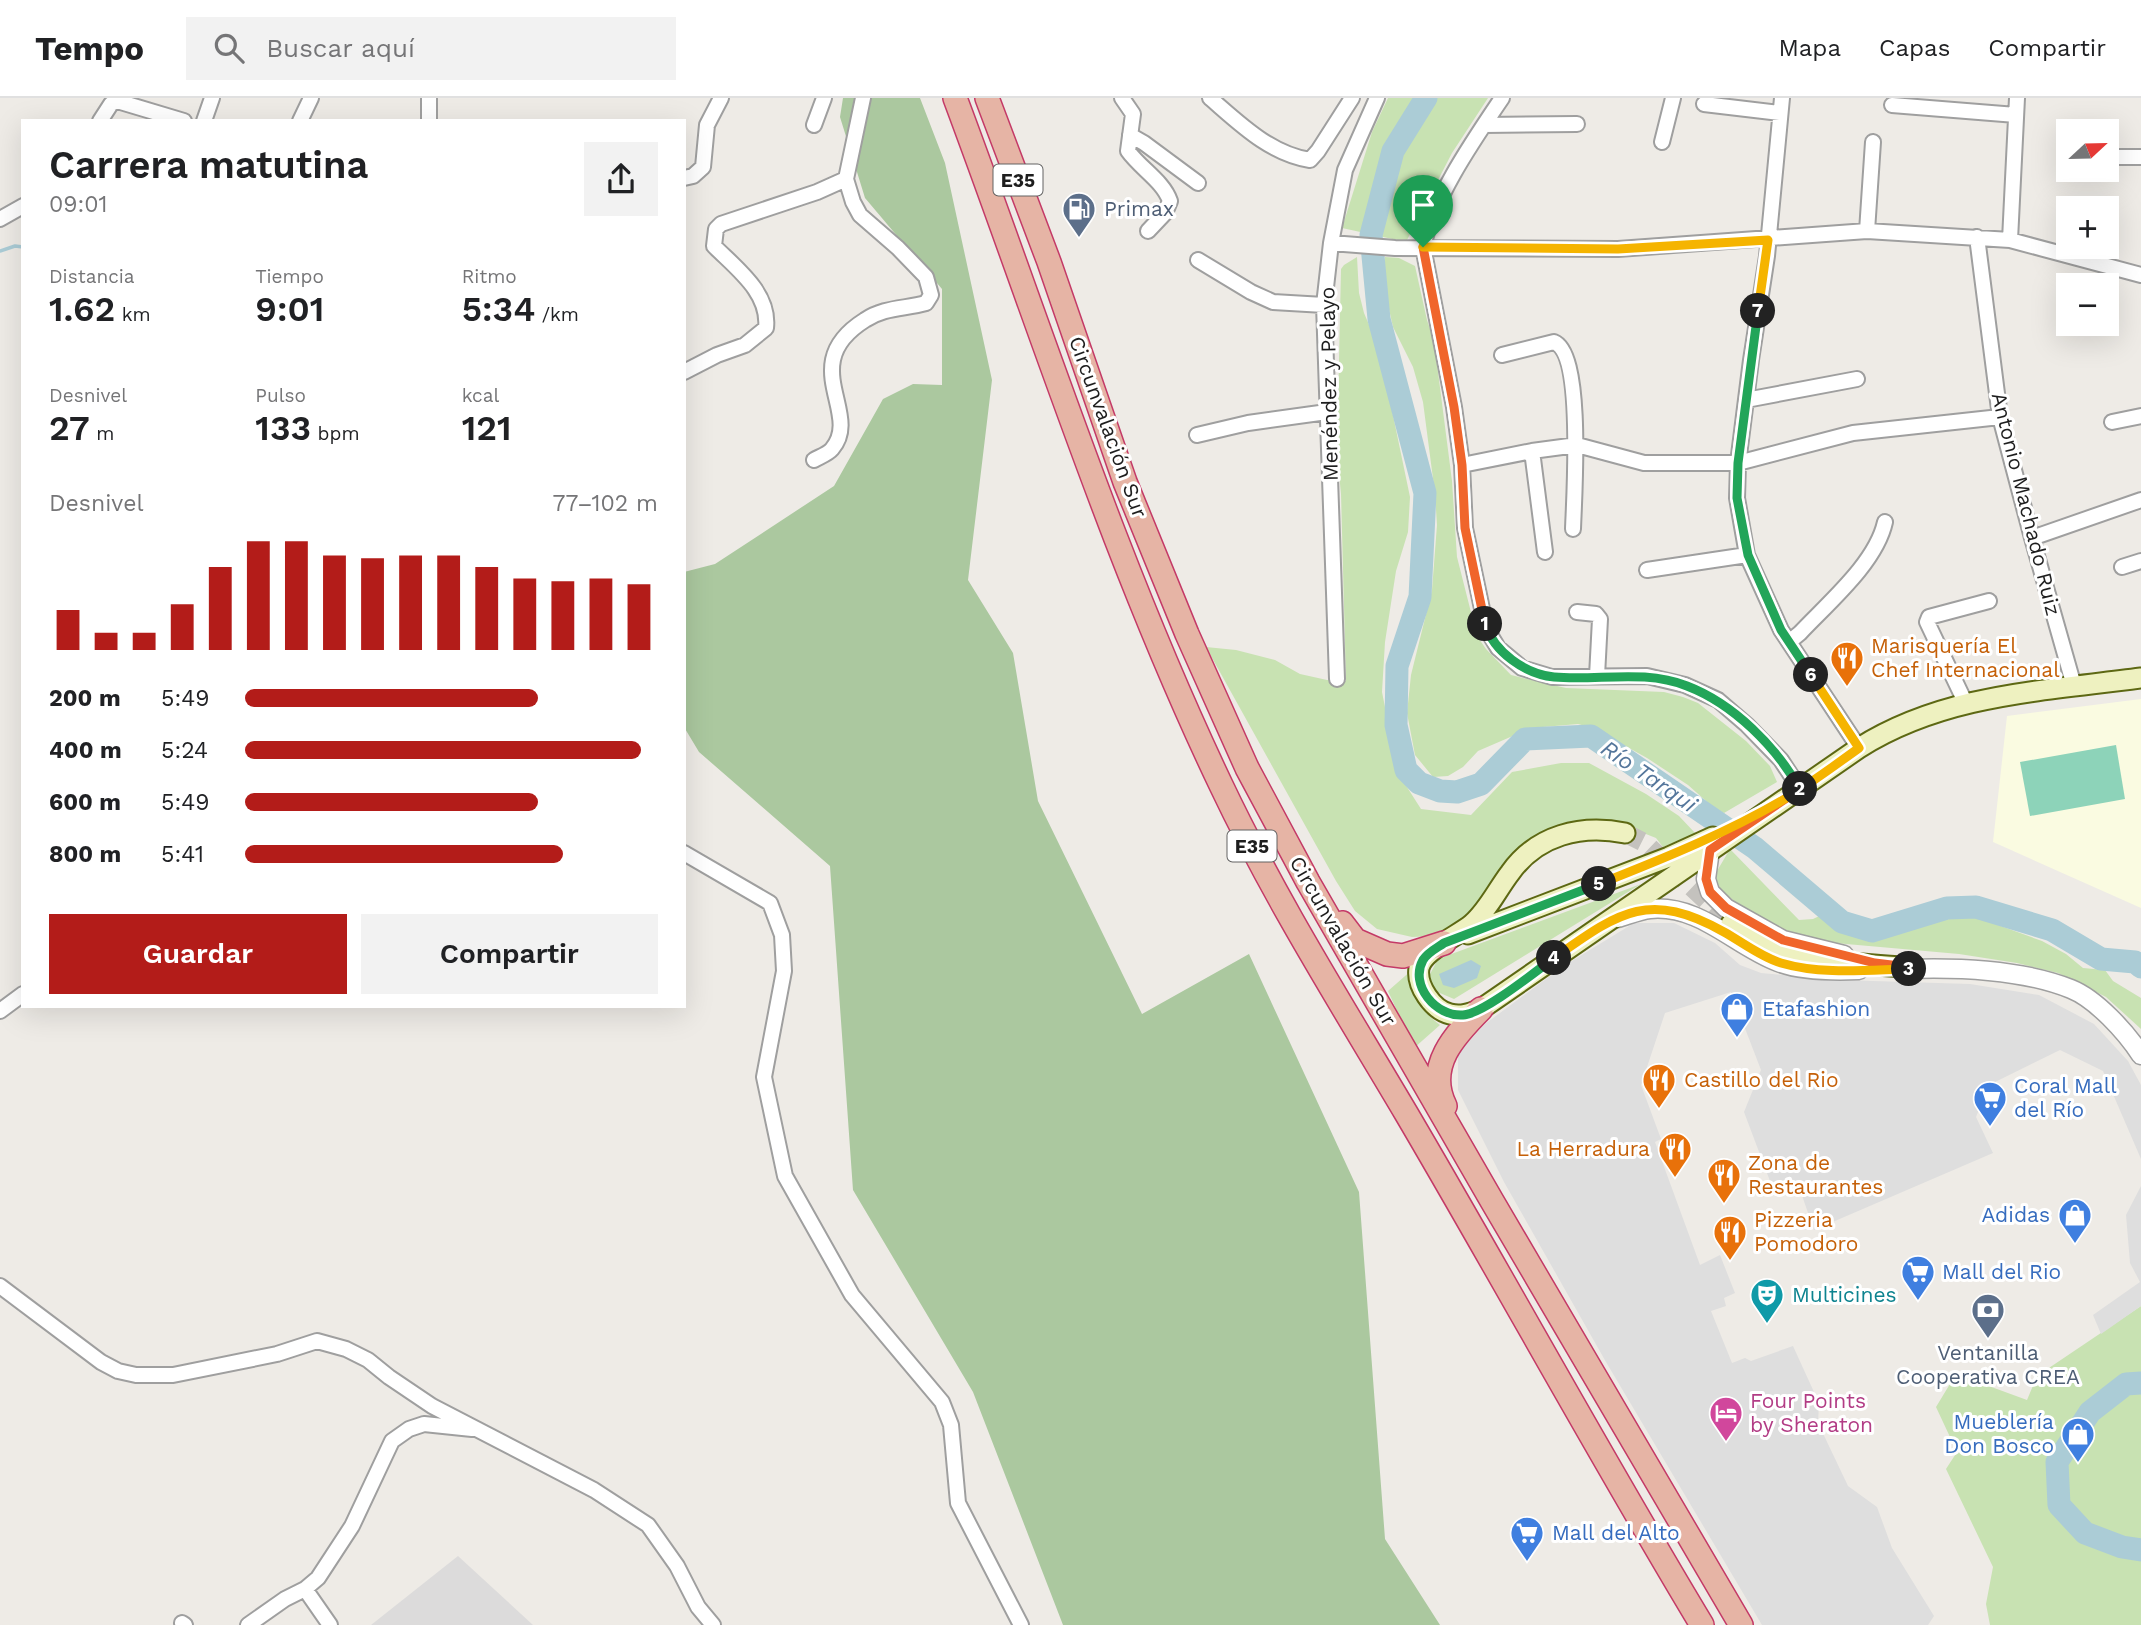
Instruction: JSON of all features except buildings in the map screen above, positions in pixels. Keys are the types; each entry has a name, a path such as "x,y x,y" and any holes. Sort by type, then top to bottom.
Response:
{"highway":[{"name":"Circunvalación Sur","path":"955,98 1105,511 1160,647 1221,785 1306,946 1405,1111 1702,1625"},
{"name":"Circunvalación Sur","path":"987,98 1049,262 1125,482 1187,634 1247,768 1308,881 1741,1625"},
{"path":"1308,881 1355,940 1387,954 1403,956 1444,943"},
{"path":"1464,1151 1440,1097 1439,1077 1449,1045 1481,1009"}],"main road":[{"path":"1625,834 1604,829 1586,830 1553,837 1535,848 1511,872 1484,913 1469,927 1425,956 1419,968 1420,982 1425,994 1448,1014 1465,1015 1481,1009 1711,846 1859,748 1921,716 1966,704 2074,685 2141,678"},
{"path":"1444,943 1657,862 1711,846"},
{"path":"1731,924 1768,944 1797,954 1826,960 1916,968"}],"street":[{"path":"205,119 212,98"},
{"path":"301,119 311,98"},
{"path":"429,98 429,119"},
{"path":"686,178 693,176 703,167 707,125 721,98"},
{"path":"814,125 824,98"},
{"path":"814,460 831,450 839,436 839,411 833,389 831,362 835,349 864,320 891,308 926,303 931,295 926,277 860,215 853,202 846,179 863,98"},
{"path":"1122,98 1133,114 1128,152 1167,193 1170,201 1165,213 1148,231"},
{"path":"1210,98 1272,147 1294,158 1310,160 1352,98"},
{"name":"Menéndez y Pelayo","path":"1337,679 1324,304 1336,244 1345,170 1377,98"},
{"path":"1502,98 1464,155 1427,228 1423,247 1454,407 1462,465 1465,528 1486,628 1498,648 1522,668 1552,677 1647,677 1685,685 1718,700 1781,760 1796,792"},
{"path":"1662,142 1673,98"},
{"path":"2010,240 2017,98"},
{"path":"101,119 111,104 117,101 177,119"},
{"path":"1704,104 1781,106 1768,240 1738,463 1737,498 1748,555 1781,630 1859,748"},
{"path":"1892,104 2016,115"},
{"path":"1484,125 1577,124"},
{"path":"1130,135 1198,183"},
{"path":"1867,231 1873,142"},
{"path":"2119,157 2141,157"},
{"path":"686,371 717,355 746,345 766,328 767,315 763,302 750,281 714,246 716,229 721,224 817,192 846,179"},
{"path":"0,219 21,207"},
{"path":"1336,244 1395,248 1618,249 1867,231 2010,240 2141,275"},
{"name":"Antonio Machado Ruiz","path":"1977,237 2000,417 2074,685"},
{"path":"1198,260 1273,302 1324,304"},
{"path":"1502,355 1553,342 1559,344 1570,369 1577,445 1573,528"},
{"path":"1746,400 1857,379"},
{"path":"1197,435 1248,423 1327,412"},
{"path":"2112,422 2141,416"},
{"path":"1462,465 1577,445 1644,463 1738,463 1853,433 2000,417"},
{"path":"1532,451 1545,552"},
{"path":"2032,538 2141,500"},
{"path":"1789,642 1867,560 1885,522"},
{"path":"1647,570 1748,555"},
{"path":"2122,567 2141,561"},
{"path":"1966,704 1927,622 1929,617 1989,601"},
{"path":"1577,612 1596,614 1600,619 1597,676"},
{"path":"1711,846 1706,879 1710,892 1726,908 1783,940 1875,963 1916,968"},
{"path":"686,854 771,903 782,935 784,971 764,1077 785,1176 852,1295 942,1402 951,1424 958,1503 1021,1625"},
{"path":"1609,920 1649,909 1672,910 1697,916 1779,963 1832,971 1916,968 1994,971 2072,989 2127,1033 2141,1055"},
{"path":"0,1011 21,995"},
{"path":"0,1286 77,1346 118,1371 136,1376 173,1375 277,1354 317,1341 346,1349 368,1360 432,1406 594,1490 648,1525 677,1566 698,1607 713,1625"},
{"path":"248,1625 318,1578 352,1526 391,1441 409,1429 424,1424 477,1430"},
{"path":"305,1589 330,1625"}],"shaded area":[{"path":"2141,699 2141,908 1993,842 2007,716"},
{"path":"1634,923 1674,923 1715,943 1740,965 1761,973 1841,980 1970,984 2039,995 2094,1024 2128,1061 2141,1085 2141,1159 2103,1071 2060,1050 1989,1085 1976,1117 1993,1153 1814,1230 1799,1187 1776,1197 1744,1112 1761,1070 1731,992 1665,1013 1641,1085 1661,1139 1655,1142 1700,1265 1720,1255 1735,1293 1724,1298 1726,1306 1711,1311 1732,1363 1745,1358 1751,1361 1793,1346 1819,1403 1818,1423 1848,1486 1877,1507 1892,1548 1934,1616 1928,1625 1762,1625 1606,1362 1504,1182 1458,1090 1458,1053 1485,1024 1562,967"},
{"name":"Mall del Rio","path":"2141,1186 2141,1306 2101,1334 2093,1315 2140,1282 2130,1263 2126,1215"},
{"path":"458,1556 533,1625 371,1625"}],"green space":[{"path":"843,98 920,98 945,163 992,380 968,580 1013,653 1038,801 1142,1014 1249,954 1359,1192 1385,1539 1440,1625 1063,1625 973,1392 853,1190 830,866 699,752 686,730 686,571 715,564 834,486 883,399 913,384 942,385 942,289 865,198 840,117"},
{"path":"1388,98 1488,98 1452,153 1407,240 1342,228 1372,132"},
{"path":"1357,257 1359,293 1364,313 1379,348 1410,497 1408,532 1396,571 1385,642 1382,692 1398,773 1421,809 1471,815 1512,772 1561,763 1589,763 1646,794 1679,816 1696,834 1663,847 1656,838 1613,821 1574,824 1480,910 1437,936 1412,937 1377,929 1355,911 1206,647 1236,650 1275,660 1300,674 1346,681 1341,494 1337,453 1341,269"},
{"path":"1385,257 1399,258 1415,266 1434,341 1452,481 1457,557 1477,636 1486,649 1511,675 1566,688 1664,692 1698,703 1746,741 1770,766 1777,782 1724,813 1647,758 1593,728 1578,724 1531,728 1478,751 1463,767 1448,776 1433,777 1415,755 1407,713 1411,675 1432,590 1437,525 1423,402 1413,367 1393,327 1382,278"},
{"path":"2116,745 2125,799 2030,816 2020,762"},
{"path":"1730,849 1799,920 1813,919 1836,908 1889,933 1934,921 1973,916 2042,941 2066,954 2083,968 2105,970 2113,981 2141,998 2141,1029 2106,997 2058,973 1959,954 1835,943 1791,935 1745,910 1721,890 1714,876"},
{"path":"1641,884 1454,999 1435,991 1428,978 1438,959"},
{"path":"1413,969 1420,1001 1427,1013 1440,1025 1414,1048 1388,991"},
{"path":"2141,1306 2141,1625 1990,1625 1986,1604 1993,1567 1946,1469 1957,1452 1936,1407 1956,1374 2027,1400 2037,1376"}],"water":[{"path":"1471,960 1481,966 1477,978 1454,988 1443,985 1439,974"}],"waterway":[{"name":"Río Tarqui","path":"1426,98 1393,151 1371,235 1379,319 1425,493 1420,597 1397,666 1396,725 1406,770 1419,783 1440,791 1457,792 1481,784 1525,739 1591,736 1755,848 1842,922 1872,931 1947,908 1976,907 2052,930 2101,959 2135,962 2141,967"},
{"path":"0,251 21,247"},
{"name":"Río Tarqui","path":"2141,1383 2126,1384 2090,1412 2057,1462 2059,1505 2085,1533 2122,1547 2141,1550"}],"tunnel":[{"path":"1625,833 1645,843 1731,924"}],"place":[{"name":"Primax","path":"1079,239"},
{"name":"Marisquería El Chef Internacional","path":"1847,688"},
{"name":"Etafashion","path":"1737,1039"},
{"name":"Castillo del Rio","path":"1659,1110"},
{"name":"Coral Mall del Río","path":"1990,1128"},
{"name":"La Herradura","path":"1675,1179"},
{"name":"Zona de Restaurantes","path":"1724,1205"},
{"name":"Adidas","path":"2075,1245"},
{"name":"Pizzeria Pomodoro","path":"1730,1262"},
{"name":"Mall del Rio","path":"1918,1302"},
{"name":"Multicines","path":"1767,1325"},
{"name":"Ventanilla Cooperativa CREA","path":"1988,1340"},
{"name":"Four Points by Sheraton","path":"1726,1443"},
{"name":"Mueblería Don Bosco","path":"2078,1464"},
{"name":"Mall del Alto","path":"1527,1563"}],"route":[{"path":"1423,247 1454,407 1462,465 1465,528 1486,628 1498,648 1522,668 1552,677 1647,677 1685,685 1718,700 1781,760 1800,789 1710,850 1706,868 1710,892 1726,908 1783,940 1875,963 1916,968 1832,971 1779,963 1697,916 1672,910 1649,909 1609,920 1481,1009 1465,1015 1448,1014 1425,994 1420,982 1419,968 1425,956 1444,943 1707,840 1791,795 1800,789 1859,748 1781,630 1748,555 1737,498 1738,463 1768,240 1618,249 1423,247"}]}
